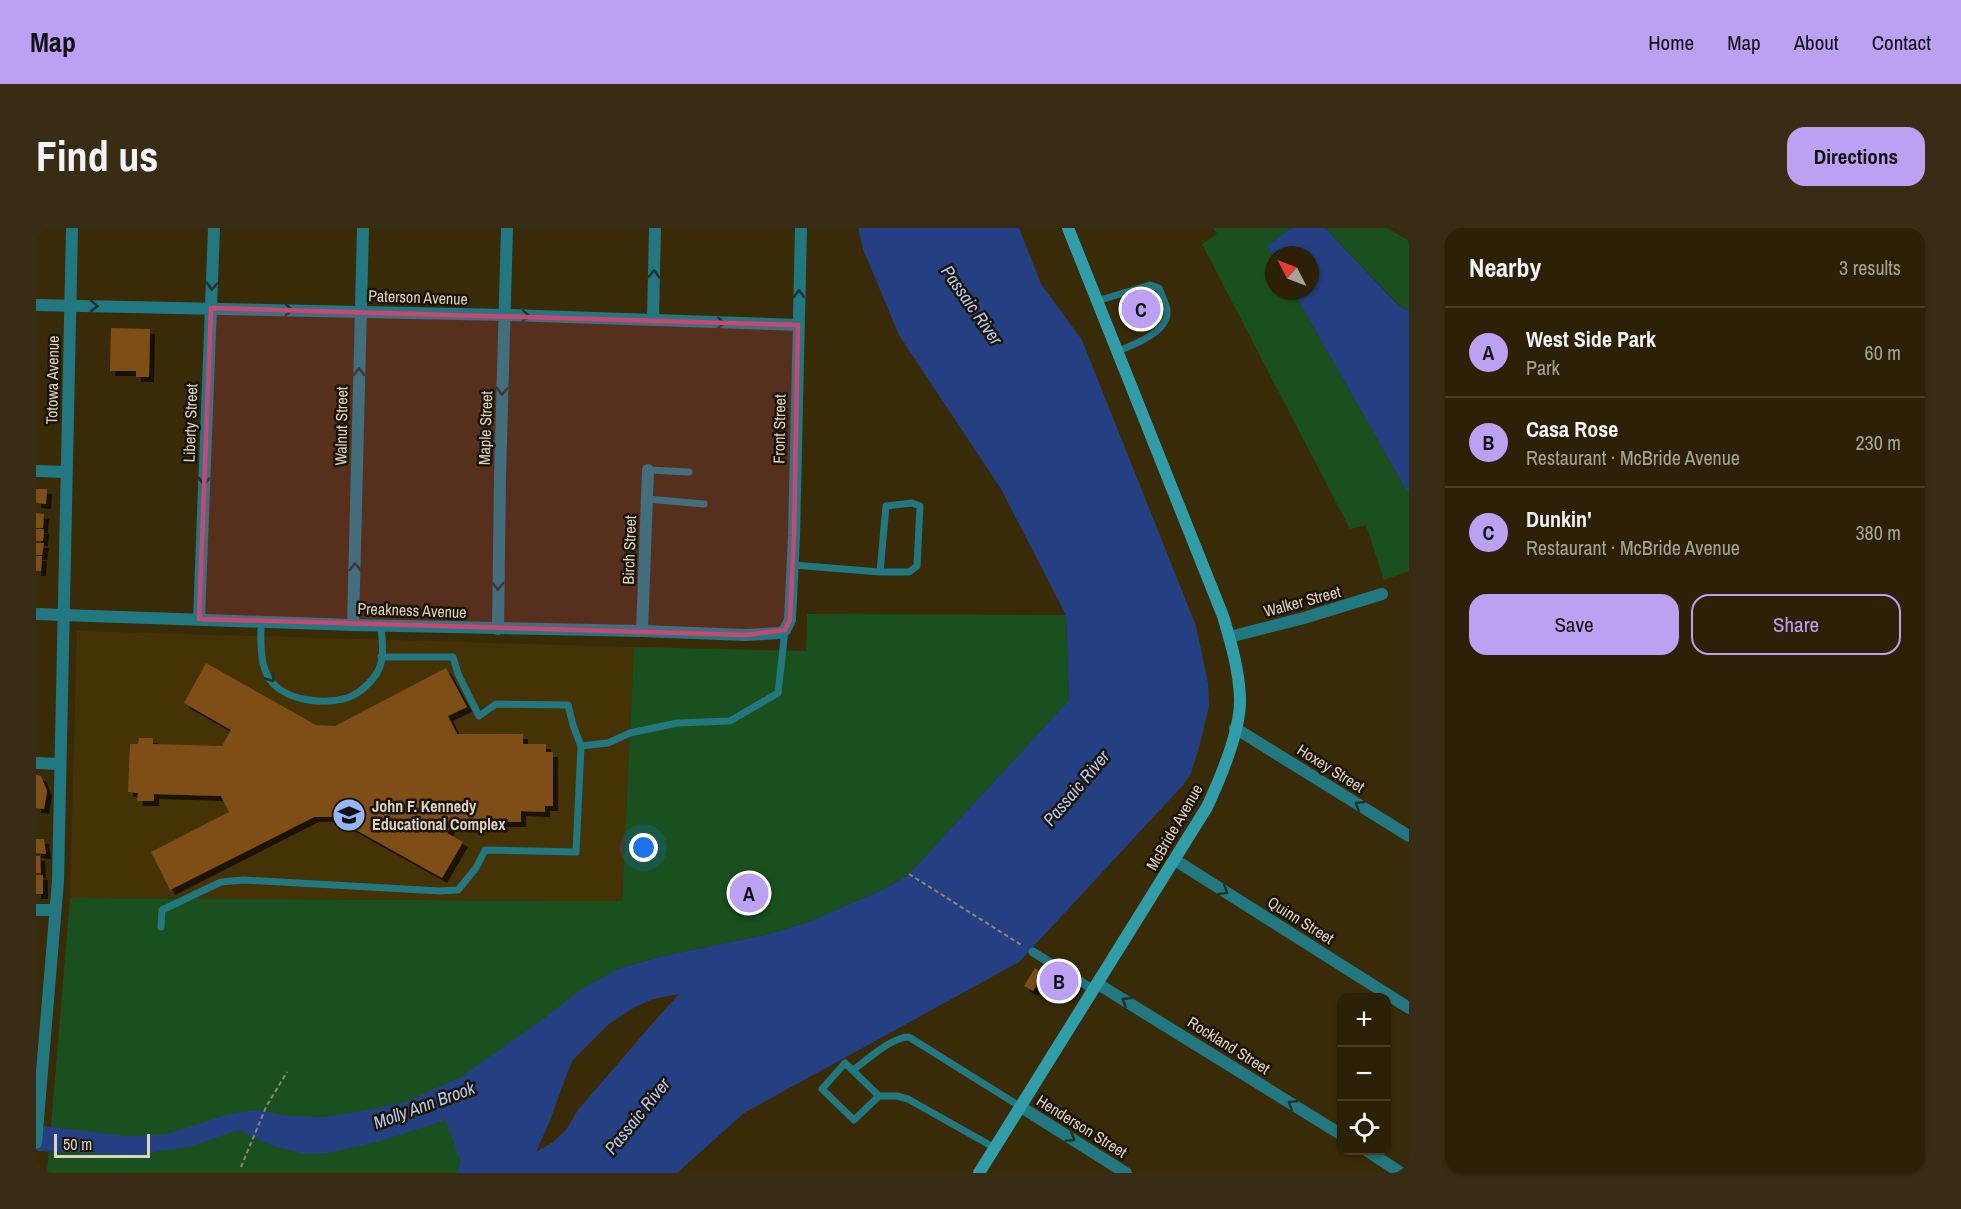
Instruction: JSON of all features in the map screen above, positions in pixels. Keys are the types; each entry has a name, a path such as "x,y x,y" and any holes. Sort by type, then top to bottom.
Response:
{"main road":[{"name":"McBride Avenue","path":"979,1173 1207,807 1221,777 1235,728 1240,700 1230,637 1223,616 1068,228"}],"street":[{"name":"Totowa Avenue","path":"36,1143 40,1059 58,881 72,228"},
{"name":"Liberty Street","path":"199,620 214,228"},
{"name":"Walnut Street","path":"353,625 363,228"},
{"name":"Maple Street","path":"498,629 507,228"},
{"path":"653,320 655,228"},
{"name":"Front Street","path":"785,630 790,620 793,565 801,228"},
{"name":"Paterson Avenue","path":"36,304 505,315 798,325"},
{"name":"Birch Street","path":"642,631 648,470"},
{"path":"36,471 66,472"},
{"name":"Walker Street","path":"1230,637 1304,618 1382,594"},
{"name":"Preakness Avenue","path":"36,614 381,626 774,635 785,630"},
{"name":"Hoxey Street","path":"1235,728 1409,836"},
{"path":"36,763 59,764"},
{"name":"Quinn Street","path":"1174,860 1409,1008"},
{"path":"36,910 55,910"},
{"path":"1033,952 1096,987"},
{"name":"Rockland Street","path":"1096,987 1337,1133"},
{"name":"Henderson Street","path":"1021,1107 1126,1173"},
{"path":"1374,1155 1401,1173"}],"lane":[{"path":"1097,302 1150,285 1159,288 1167,311 1165,321 1147,339 1116,352"},
{"path":"648,470 689,472"},
{"path":"647,499 704,504"},
{"path":"793,565 880,572 909,572 917,566 920,506 912,503 886,506 880,572"},
{"path":"261,622 263,664 270,680 282,692 302,699 318,700 348,698 364,688 379,670 381,626"},
{"path":"581,746 608,743 630,733 677,723 730,721 778,693 785,630"},
{"path":"161,927 162,910 221,882 243,880 440,891 458,890 476,868 485,850 576,852 581,746 568,705 496,704 479,716 458,674 453,657 381,657"},
{"path":"853,1070 893,1041 909,1037 1021,1107"},
{"path":"879,1096 845,1063 822,1089 854,1120 879,1096 897,1096 908,1099 995,1148"}],"path":[{"path":"909,874 1033,952"},
{"path":"241,1167 266,1107 287,1072"}],"highlighted area":[{"path":"211,308 798,325 794,536 790,620 785,630 746,635 199,619"}],"shaded area":[{"name":"John F. Kennedy Educational Complex","path":"77,631 634,647 622,901 70,898"}],"green space":[{"path":"1213,228 1291,228 1265,246 1265,300 1298,300 1409,495 1409,571 1384,580 1366,525 1350,529 1202,244 1217,234"},
{"path":"1325,228 1387,228 1409,241 1409,311 1400,306"},
{"path":"807,614 1066,615 1069,700 909,874 886,888 808,922 769,934 659,957 618,969 460,1161 457,1173 47,1173 70,898 622,901 634,647 806,651"}],"water":[{"path":"858,228 1019,228 1041,284 1082,340 1196,626 1208,683 1209,706 1191,773 1184,784 1019,962 744,1113 677,1173 457,1173 460,1161 446,1120 377,1142 328,1153 305,1154 276,1147 238,1130 192,1146 135,1155 38,1151 36,1149 36,1125 125,1136 164,1135 226,1115 249,1111 261,1110 280,1115 323,1117 405,1102 461,1077 583,988 618,969 659,957 769,934 808,922 886,888 909,874 1069,700 1066,615 1001,489 899,335 863,249","holes":["679,994 578,1110 566,1130 553,1142 536,1152 573,1060 609,1024 635,1007 653,999"]},
{"path":"1291,228 1325,228 1399,306 1409,311 1409,495 1298,300 1319,300 1319,246 1267,246"}],"building":[{"path":"111,328 150,329 149,377 136,377 136,371 110,371"},
{"path":"36,489 47,489 46,504 36,503"},
{"path":"36,513 44,514 43,528 36,528"},
{"path":"36,529 44,529 43,541 36,541"},
{"path":"36,543 44,543 42,555 36,555"},
{"path":"36,556 42,556 41,571 36,571"},
{"path":"206,663 316,725 335,726 446,668 467,707 448,716 457,734 523,734 523,744 546,744 546,752 553,752 553,806 545,806 545,812 521,811 521,822 453,822 447,833 463,842 442,878 333,817 314,817 170,890 151,852 229,812 221,796 154,794 154,801 137,801 138,793 128,792 130,744 138,744 139,738 153,738 153,744 222,746 231,730 184,703"},
{"path":"36,775 41,776 47,791 44,809 36,808"},
{"path":"36,839 44,839 46,854 36,853"},
{"path":"36,856 40,856 41,873 36,873"},
{"path":"36,875 43,875 43,894 36,894"},
{"path":"1045,964 1077,984 1070,995 1041,978 1033,991 1024,986 1035,968 1040,971"}],"place":[{"name":"Dunkin'","path":"1141,309"},
{"name":"John F. Kennedy Educational Complex","path":"349,815"},
{"name":"West Side Park","path":"749,893"},
{"name":"Casa Rose","path":"1059,981"}],"water label":[{"name":"Passaic River","path":"972,305"},
{"name":"Passaic River","path":"1076,788"},
{"name":"Molly Ann Brook","path":"424,1105"},
{"name":"Passaic River","path":"637,1116"}]}
